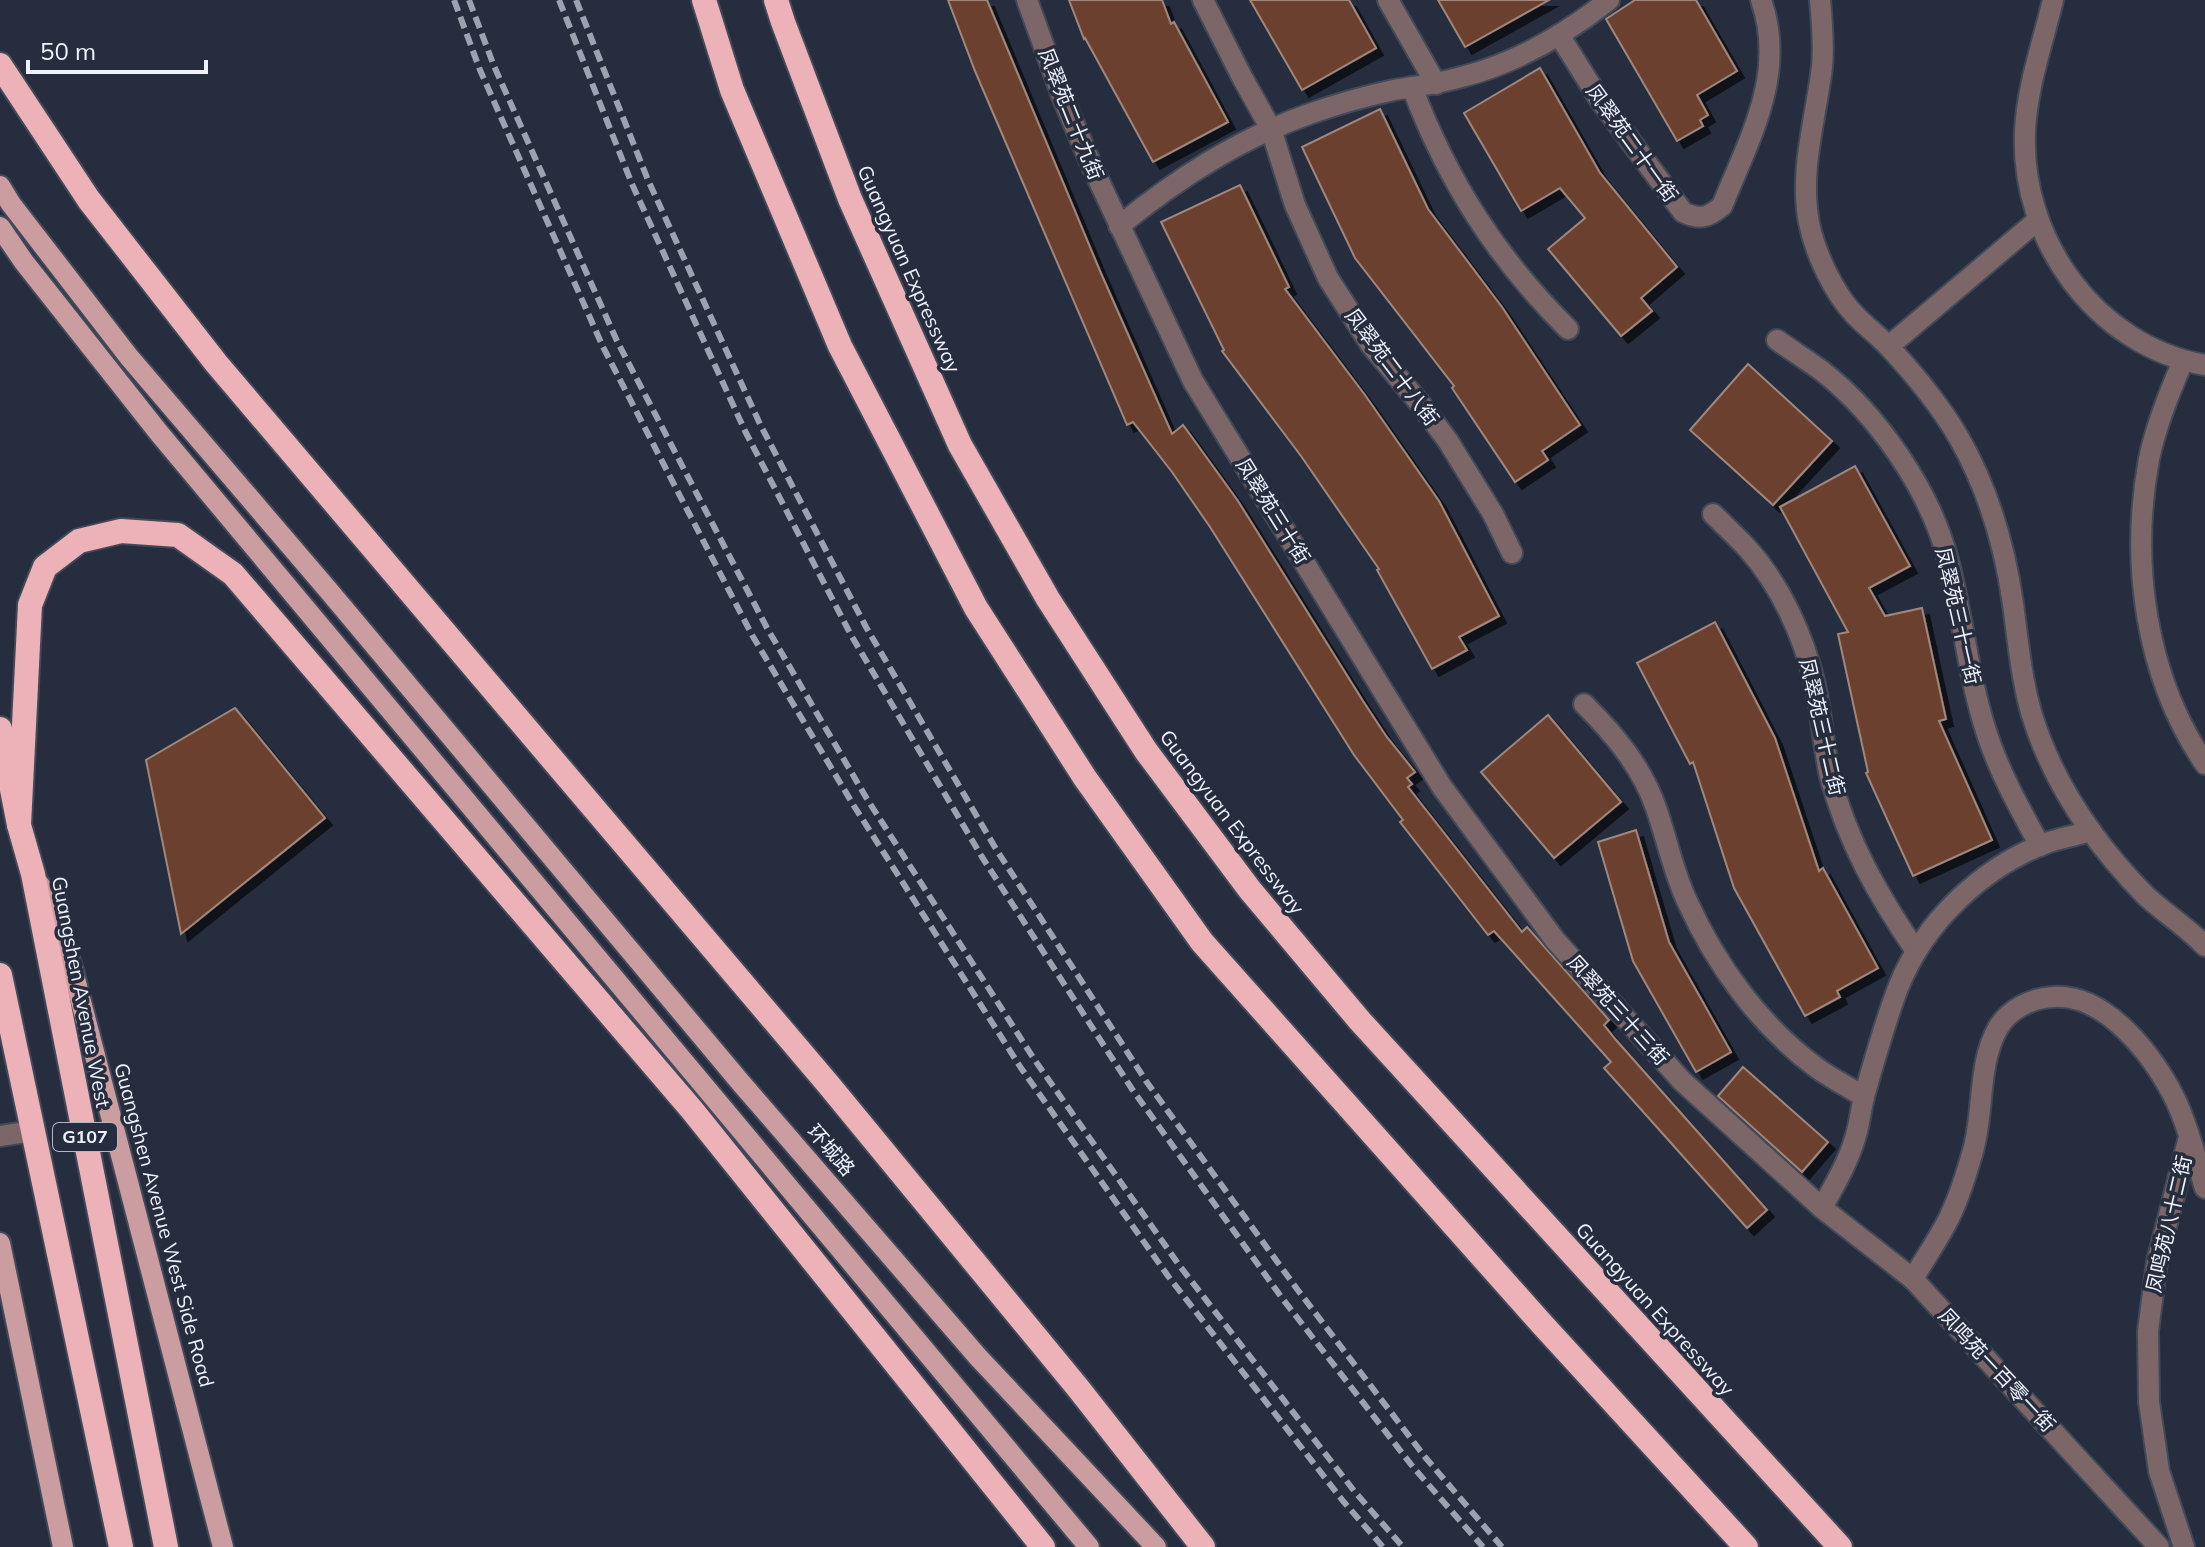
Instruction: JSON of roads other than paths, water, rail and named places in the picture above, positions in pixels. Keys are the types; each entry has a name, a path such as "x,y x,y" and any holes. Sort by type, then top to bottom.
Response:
{"highway":[{"path":"704,0 732,90 840,346 976,608 1085,778 1202,942 1541,1323 1746,1547"},
{"name":"Guangyuan Expressway","path":"776,0 850,199 960,445 1048,599 1146,751 1250,890 1360,1021 1840,1547"},
{"path":"0,65 89,200 216,363 838,1096 1078,1388 1203,1547"},
{"path":"19,825 30,605 45,567 79,541 121,531 178,535 233,574 682,1098 1043,1547"},
{"name":"Guangshen Avenue West","path":"0,729 19,825 33,874 166,1547"},
{"name":"G107","path":"0,975 121,1547"}],"main road":[{"name":"环城路","path":"0,186 129,357 741,1083 978,1357 1156,1547"},
{"path":"0,227 159,433 1089,1547"},
{"name":"Guangshen Avenue West Side Road","path":"33,874 50,902 72,967 223,1547"},
{"path":"0,1243 63,1547"}],"street":[{"name":"凤翠苑二十九街","path":"1027,0 1062,96 1119,226"},
{"name":"凤翠苑二十八街","path":"1203,0 1271,129 1295,205 1328,278 1371,345 1448,441 1493,514 1512,553"},
{"path":"1388,0 1436,84"},
{"name":"凤翠苑二十一街","path":"1559,35 1600,100 1683,212 1696,218 1711,216 1722,206 1757,122 1768,83 1770,43 1761,0"},
{"path":"1820,0 1823,63 1805,173 1809,223 1825,271 1852,312 1889,346 1927,390 1959,439 1985,491 2003,547 2019,659 2031,713 2051,765 2077,813 2110,857 2148,897 2205,946"},
{"path":"2053,0 2025,130 2027,176 2038,220 2057,261 2084,297 2117,328 2156,351 2205,365"},
{"path":"1119,226 1192,171 1271,129 1352,100 1436,84 1499,65 1559,35 1598,3"},
{"path":"1412,87 1440,154 1475,218 1518,276 1568,329"},
{"path":"1889,346 2038,220"},
{"name":"凤翠苑三十街","path":"1119,226 1193,381 1442,787"},
{"name":"凤翠苑三十一街","path":"1777,340 1823,372 1864,411 1899,455 1927,504 1948,556 1970,673 1987,734 2010,792 2040,846"},
{"path":"2183,361 2163,408 2150,457 2142,508 2141,559 2146,609 2157,659 2174,707 2205,764"},
{"name":"凤翠苑三十二街","path":"1713,514 1749,550 1779,592 1801,638 1816,687 1822,738 1842,814 1874,886 1916,951"},
{"path":"1584,704 1613,734 1638,769 1656,806 1686,899 1710,947 1740,992 1776,1032 1817,1068 1864,1097"},
{"name":"凤翠苑三十三街","path":"1442,787 1555,940 1682,1081 1822,1208"},
{"path":"1822,1208 1842,1173 1899,986 1916,951 1942,916 1973,886 2009,861 2040,846 2091,831"},
{"path":"1913,1279 1950,1215 1974,1145 1988,1047 2000,1025 2018,1007 2041,997 2066,996 2090,1003 2111,1017 2137,1042 2159,1071 2177,1103 2205,1188"},
{"path":"0,1136 32,1131"},
{"name":"凤鸣苑八十二街","path":"2184,1547 2159,1471 2149,1402 2148,1331 2157,1262 2189,1137"},
{"name":"凤鸣苑一百零一街","path":"1822,1208 1913,1279 2159,1547"}],"railway":[{"path":"454,0 480,70 603,347 752,635 854,806 1021,1068 1168,1276 1343,1501 1383,1547"},
{"path":"469,0 494,66 617,341 767,628 867,799 1034,1059 1179,1265 1355,1492 1403,1547"},
{"path":"559,0 632,184 745,431 851,635 982,857 1132,1089 1282,1298 1413,1467 1483,1547"},
{"path":"576,0 648,180 760,424 866,627 996,849 1146,1081 1297,1289 1425,1457 1502,1547"}]}
